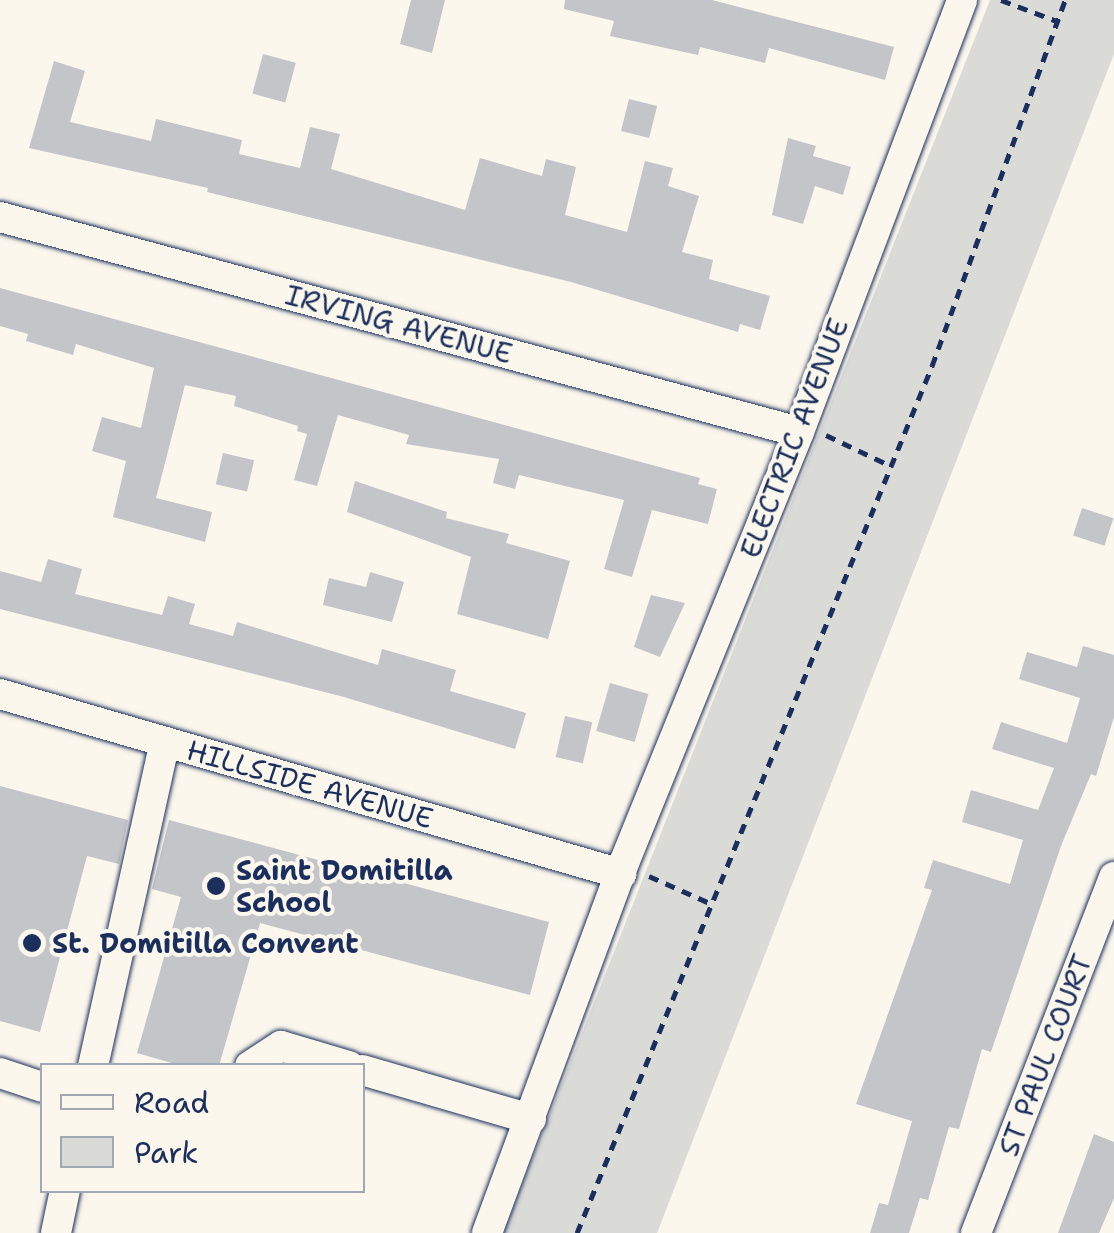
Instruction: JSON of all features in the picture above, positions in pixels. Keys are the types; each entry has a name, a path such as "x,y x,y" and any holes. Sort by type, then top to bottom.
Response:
{"street":[{"name":"ELECTRIC AVENUE","path":"487,1233 622,869 800,427 960,0"},
{"name":"IRVING AVENUE","path":"0,217 800,427"},
{"name":"HILLSIDE AVENUE","path":"0,694 622,869"},
{"path":"94,1063 121,917 165,742"},
{"name":"ST PAUL COURT","path":"976,1233 1114,877"},
{"path":"255,1063 282,1046 339,1063"},
{"path":"365,1071 530,1119"},
{"path":"0,1073 40,1086"},
{"path":"56,1233 64,1193"}],"path":[{"path":"1001,0 1056,22"},
{"path":"576,1233 714,905 990,216 1064,0"},
{"path":"800,427 891,466"},
{"path":"622,869 714,905"}],"green space":[{"path":"990,0 1114,0 1114,54 657,1233 503,1233"}],"building":[{"path":"411,0 445,0 432,53 400,44"},
{"path":"565,0 712,0 894,47 885,80 769,48 765,63 700,47 698,55 610,36 614,21 564,9"},
{"path":"263,54 296,63 285,102 252,94"},
{"path":"54,61 85,71 70,122 151,141 156,119 242,140 239,154 300,168 310,127 340,134 331,169 465,210 480,158 542,176 546,159 576,167 565,215 627,232 645,161 673,168 668,186 699,196 682,252 713,260 709,279 770,296 760,330 740,324 738,332 571,282 207,192 208,188 29,148"},
{"path":"629,99 657,106 649,138 621,131"},
{"path":"788,138 816,146 813,156 851,167 843,195 815,186 803,224 772,215"},
{"path":"0,288 700,478 698,484 717,489 708,524 652,510 632,577 604,569 624,500 519,475 515,489 493,483 499,459 406,444 409,435 338,415 317,486 294,480 307,434 297,431 298,426 234,406 236,396 185,385 156,498 212,512 205,542 113,517 126,461 92,451 102,417 141,428 154,368 76,344 73,355 26,341 28,334 0,326"},
{"path":"223,453 254,460 247,491 216,484"},
{"path":"355,481 447,512 446,518 509,534 506,543 570,561 548,639 457,614 471,557 347,512"},
{"path":"1082,508 1113,518 1104,546 1073,536"},
{"path":"48,559 82,569 75,594 162,615 168,596 195,604 189,624 233,636 237,622 378,665 382,649 456,670 450,691 526,713 515,749 344,697 0,609 0,571 41,582"},
{"path":"370,572 404,582 392,622 323,605 329,578 366,587"},
{"path":"651,595 685,603 660,657 634,647"},
{"path":"1083,646 1114,655 1114,717 1096,776 1091,774 1061,846 991,1052 982,1049 959,1129 949,1127 928,1200 920,1198 909,1233 870,1233 879,1203 888,1205 912,1121 856,1104 932,890 924,888 933,860 1010,884 1023,840 962,822 971,790 1038,810 1054,768 992,749 1001,722 1067,743 1080,698 1019,679 1027,652 1077,667"},
{"path":"610,683 648,694 635,742 596,731"},
{"path":"565,716 592,722 583,763 556,757"},
{"name":"St. Domitilla Convent","path":"0,786 128,820 119,864 87,856 40,1032 0,1021"},
{"path":"169,820 549,922 530,995 260,923 220,1063 172,1063 137,1053 181,897 152,889"},
{"path":"1094,1134 1114,1142 1114,1198 1099,1233 1058,1233"}],"place":[{"name":"Saint Domitilla School","path":"216,886"},
{"name":"St. Domitilla Convent","path":"32,943"}]}
